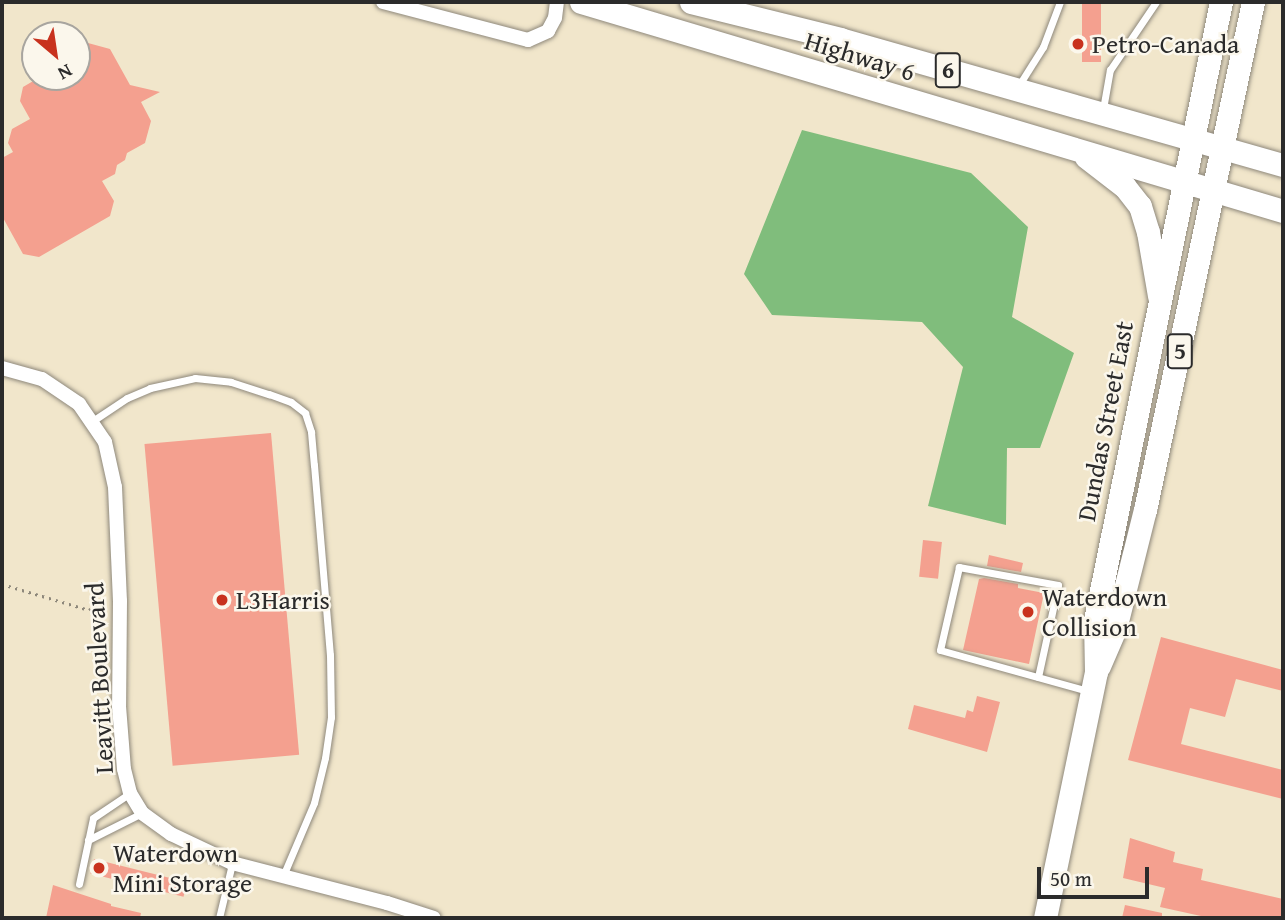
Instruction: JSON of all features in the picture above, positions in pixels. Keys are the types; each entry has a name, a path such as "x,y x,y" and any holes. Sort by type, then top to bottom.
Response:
{"main road":[{"name":"Highway 6","path":"691,2 1102,112 1283,165"},
{"name":"5","path":"1183,182 1221,2"},
{"name":"5","path":"1214,191 1253,2"},
{"name":"Highway 6","path":"589,3 1283,211"},
{"path":"1076,149 1125,187 1140,206 1159,296"},
{"name":"Dundas Street East","path":"1094,682 1095,620 1183,182"},
{"name":"Dundas Street East","path":"1045,918 1094,682 1115,629 1145,510 1214,191"}],"street":[{"path":"383,2 528,40 548,31 555,18 557,2"},
{"name":"Leavitt Boulevard","path":"2,368 42,379 79,404 105,442 115,487 120,601 119,706 124,769 130,793 142,813 171,834 232,863 434,918"}],"lane":[{"path":"1017,89 1043,47 1060,2"},
{"path":"1102,112 1110,70 1156,2"},
{"path":"91,422 127,398 150,388 195,378 231,382 291,402 305,413 313,454 330,655 331,717 314,803 283,876"},
{"path":"1038,677 1058,585 959,567 940,650 1038,677 1094,682"},
{"path":"79,884 93,818 130,793"},
{"path":"88,840 142,813"},
{"path":"219,918 232,863"}],"path":[{"path":"2,584 89,610 100,601"}],"green space":[{"path":"802,130 971,173 1028,227 1012,317 1074,353 1040,448 1007,448 1006,525 928,506 963,367 922,322 772,315 744,274"}],"building":[{"path":"1082,2 1101,2 1101,62 1082,62"},
{"path":"91,44 110,49 130,85 160,92 141,102 151,121 145,143 127,153 125,160 117,165 115,174 102,181 114,201 110,216 39,257 23,254 2,216 2,158 13,152 8,143 12,129 30,119 20,101 22,91 91,91"},
{"name":"L3Harris","path":"271,433 299,755 173,766 144,444"},
{"path":"923,540 942,542 938,579 919,577"},
{"path":"989,555 1023,563 1021,572 987,566"},
{"path":"979,579 1018,584 1018,588 1044,593 1029,664 963,650"},
{"path":"1161,637 1283,670 1283,691 1236,679 1225,717 1190,708 1181,744 1283,770 1283,799 1128,760"},
{"path":"977,696 1000,702 987,752 908,729 914,705 965,718 967,710 973,712"},
{"path":"1130,838 1175,852 1173,862 1203,869 1201,880 1283,899 1283,918 1210,918 1160,907 1165,888 1123,878"},
{"path":"94,859 187,882 184,897 90,874"},
{"path":"53,885 111,906 141,913 140,918 46,918"},
{"path":"1125,905 1162,913 1162,918 1122,918"}],"place":[{"name":"Petro-Canada","path":"1078,44"},
{"name":"L3Harris","path":"222,600"},
{"name":"Waterdown Collision","path":"1028,612"},
{"name":"Waterdown Mini Storage","path":"99,868"}]}
